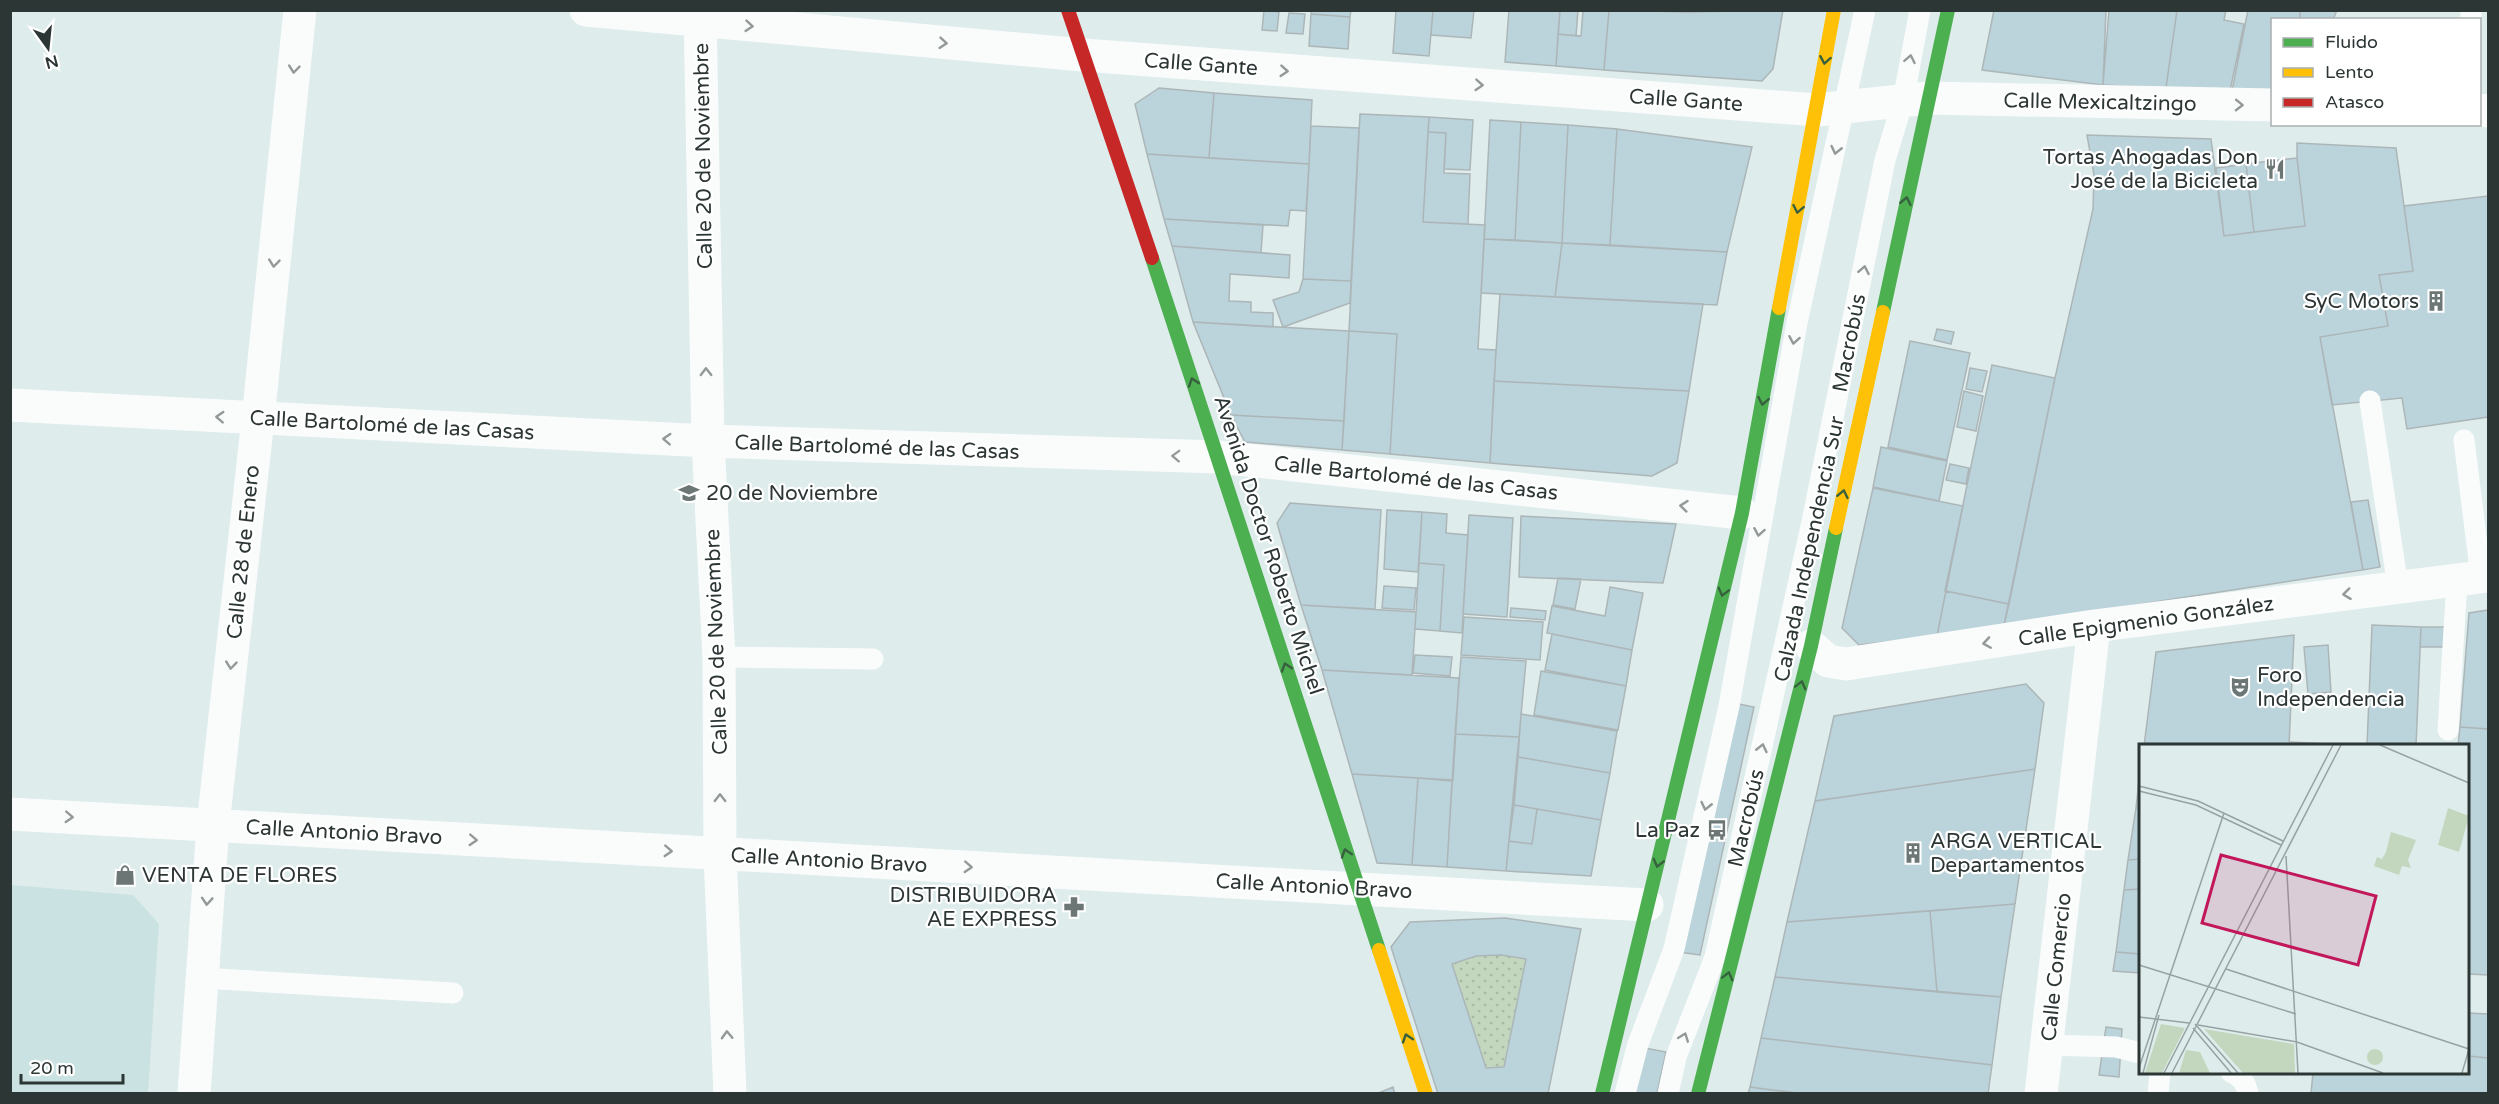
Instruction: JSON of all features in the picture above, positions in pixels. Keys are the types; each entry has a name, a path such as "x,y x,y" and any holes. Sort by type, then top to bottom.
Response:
{"main road":[{"name":"Avenida Doctor Roberto Michel","path":"1068,10 1219,458 1426,1094"},
{"path":"1602,1094 1742,513 1831,109 1834,10"},
{"name":"Calzada Independencia Sur","path":"1698,1094 1811,646 1915,99 1948,10"}],"street":[{"name":"Calle 28 de Enero","path":"194,1094 213,825 300,10"},
{"name":"Calle Gante","path":"586,10 700,16 1083,56 1831,109 1915,99"},
{"name":"Calle 20 de Noviembre","path":"700,16 708,441 719,657 720,854 730,1094"},
{"name":"Calle Mexicaltzingo","path":"1915,99 2271,105"},
{"name":"Calle Bartolomé de las Casas","path":"10,405 708,441 1219,458 1742,513"},
{"name":"Calle Epigmenio González","path":"1811,646 1828,661 1846,664 2094,626 2475,577"},
{"name":"Calle Comercio","path":"2041,1094 2094,626"},
{"name":"Calle Antonio Bravo","path":"10,814 1647,905"}],"lane":[{"name":"Macrobús","path":"1625,1094 1638,1044 1674,949 1727,717 1797,322 1831,109 1865,10"},
{"name":"Macrobús","path":"1668,1094 1676,1057 1715,957 1815,510 1886,160 1915,99 1920,10"},
{"path":"2370,401 2398,587"},
{"path":"2448,730 2475,577 2464,440"},
{"path":"719,657 873,658"},
{"path":"201,978 453,993"},
{"path":"2048,1045 2116,1047 2139,1053"},
{"path":"2158,1094 2160,1074"},
{"path":"2235,1074 2247,1086 2248,1094"}],"shaded area":[{"path":"11,885 133,895 159,924 148,1093 11,1093"}],"green space":[{"path":"1501,955 1526,959 1504,1067 1486,1068 1452,964 1476,956"}],"building":[{"path":"1264,10 1279,12 1277,31 1262,30"},
{"path":"1312,10 1351,10 1350,17 1311,14"},
{"path":"1396,10 1433,10 1429,56 1393,53"},
{"path":"1433,10 1474,10 1471,38 1431,35"},
{"path":"1509,10 1560,10 1556,66 1505,62"},
{"path":"1560,10 1578,10 1576,36 1558,34"},
{"path":"1583,10 1609,10 1604,70 1556,66 1558,34 1581,36"},
{"path":"1609,10 1688,12 1783,10 1773,69 1762,81 1604,70"},
{"path":"1994,10 2106,10 2103,85 1982,70"},
{"path":"2109,10 2177,10 2166,88 2103,85"},
{"path":"2177,10 2226,10 2224,20 2244,24 2230,91 2166,88"},
{"path":"2248,10 2300,10 2300,18 2271,18 2271,92 2232,91"},
{"path":"2300,10 2337,10 2334,18 2300,18"},
{"path":"1289,13 1305,14 1303,34 1286,33"},
{"path":"1311,14 1350,17 1348,49 1309,46"},
{"path":"1159,88 1214,93 1209,158 1147,154 1135,104"},
{"path":"1214,93 1312,100 1309,164 1209,158"},
{"path":"1360,114 1429,117 1423,222 1485,225 1478,349 1496,350 1490,463 1390,454 1397,334 1349,331"},
{"path":"1429,117 1473,120 1470,170 1444,169 1446,133 1428,132"},
{"path":"1490,120 1521,122 1515,240 1484,239"},
{"path":"1521,122 1568,125 1562,243 1515,240"},
{"path":"1568,125 1617,129 1610,245 1562,243"},
{"path":"1311,126 1359,128 1351,281 1303,279"},
{"path":"1617,129 1752,147 1727,252 1610,245"},
{"path":"1428,132 1446,133 1444,173 1470,174 1468,224 1423,222"},
{"path":"2087,135 2211,139 2224,236 2305,226 2297,143 2396,148 2413,271 2379,275 2388,326 2320,337 2363,570 2004,625 2055,378 2093,209 2094,175"},
{"path":"1147,154 1309,164 1306,211 1290,210 1288,226 1164,219"},
{"path":"2297,158 2305,226 2254,232 2246,164"},
{"path":"2246,164 2254,232 2224,236 2216,168"},
{"name":"SyC Motors","path":"2488,196 2488,417 2407,429 2402,398 2332,405 2320,337 2388,326 2379,275 2413,271 2404,206"},
{"path":"1164,219 1263,225 1261,253 1172,246"},
{"path":"1484,239 1562,243 1555,297 1481,293"},
{"path":"1562,243 1727,252 1717,305 1555,297"},
{"path":"1172,246 1290,255 1289,278 1230,274 1229,301 1251,302 1251,312 1273,313 1273,327 1193,322"},
{"path":"1303,279 1351,281 1350,303 1283,327 1273,300 1299,292"},
{"path":"1500,294 1703,304 1689,391 1494,381"},
{"path":"1193,322 1349,331 1344,421 1231,415"},
{"path":"1937,329 1954,332 1951,344 1934,340"},
{"path":"1349,331 1397,334 1390,454 1342,450"},
{"path":"1910,341 1970,353 1947,460 1888,447"},
{"path":"1992,365 2055,378 2009,604 1945,591"},
{"path":"1970,368 1987,371 1982,392 1966,389"},
{"path":"1494,381 1689,391 1677,463 1652,476 1490,463"},
{"path":"1964,391 1983,396 1976,431 1957,427"},
{"path":"1231,415 1344,421 1342,450 1245,442"},
{"path":"1881,447 1947,461 1939,501 1873,487"},
{"path":"1950,464 1969,468 1966,484 1946,480"},
{"path":"1873,488 1963,506 1937,636 1859,645 1842,628"},
{"path":"2368,500 2380,567 2363,570 2351,502"},
{"path":"1290,503 1381,510 1375,609 1301,605 1277,523"},
{"path":"1387,510 1422,512 1418,572 1384,569"},
{"path":"1422,512 1447,514 1446,533 1468,535 1462,633 1440,631 1444,565 1419,563"},
{"path":"1469,515 1513,518 1507,617 1463,614"},
{"path":"1521,516 1676,524 1663,583 1519,577"},
{"path":"1419,563 1444,565 1440,631 1415,629"},
{"path":"1558,578 1581,579 1575,609 1553,605"},
{"path":"1384,586 1416,588 1414,610 1382,608"},
{"path":"1610,587 1643,593 1632,650 1547,633 1552,606 1605,616"},
{"path":"1946,591 2009,604 2004,625 1937,636"},
{"path":"1301,605 1416,612 1412,675 1322,670"},
{"path":"1511,608 1546,611 1545,620 1510,617"},
{"path":"2488,610 2488,729 2460,727 2469,613"},
{"path":"1464,617 1543,622 1540,660 1461,655"},
{"path":"2372,625 2421,627 2416,744 2367,744"},
{"path":"2421,627 2448,627 2448,647 2420,647"},
{"path":"1552,634 1632,650 1626,686 1545,670"},
{"path":"2294,635 2289,744 2144,744 2156,652"},
{"path":"2328,645 2331,692 2308,694 2304,647"},
{"path":"1415,655 1452,657 1450,676 1413,673"},
{"path":"1461,657 1526,661 1519,737 1455,734"},
{"path":"1322,670 1459,678 1453,780 1352,774"},
{"path":"1541,671 1626,686 1618,730 1534,715"},
{"path":"2026,684 2044,703 2035,769 1815,801 1834,716"},
{"name":"La Paz","path":"1734,703 1754,707 1700,955 1679,952"},
{"path":"1521,714 1617,731 1610,773 1518,757"},
{"path":"2460,727 2488,729 2488,975 2469,974 2469,744 2458,744"},
{"path":"1455,734 1519,737 1506,871 1447,867"},
{"path":"2291,742 2328,744 2290,744"},
{"path":"1518,757 1610,773 1601,820 1514,805"},
{"name":"ARGA VERTICAL Departamentos","path":"2035,769 2015,904 1787,922 1815,801"},
{"path":"1352,774 1418,778 1412,865 1377,863"},
{"path":"1418,778 1452,781 1447,867 1412,865"},
{"path":"2139,780 2139,807 2136,808"},
{"path":"1514,805 1537,809 1532,844 1509,841"},
{"path":"2139,807 2139,859 2128,860 2136,808"},
{"path":"1537,809 1601,820 1591,876 1506,871 1509,841 1532,844"},
{"path":"2139,859 2139,889 2124,890 2128,860"},
{"path":"2139,889 2139,954 2116,952 2124,890"},
{"path":"2015,904 2001,997 1937,992 1930,911"},
{"path":"1930,911 1937,992 1775,977 1787,922"},
{"path":"1505,918 1581,929 1548,1094 1438,1094 1391,947 1410,922","holes":["1501,955 1526,959 1504,1067 1486,1068 1452,964 1476,956"]},
{"path":"2116,952 2139,954 2139,973 2113,971"},
{"path":"1775,977 2001,997 1992,1065 1761,1038"},
{"path":"2469,1013 2488,1014 2488,1058 2469,1056"},
{"path":"2106,1027 2122,1029 2119,1077 2099,1075"},
{"path":"1761,1038 1992,1065 1988,1094 1804,1094 1750,1087"},
{"path":"1645,1048 1666,1052 1657,1094 1635,1094"},
{"path":"2469,1056 2488,1058 2488,1094 2311,1094 2313,1074 2469,1074"},
{"path":"1393,1087 1395,1094 1376,1094"},
{"path":"1750,1087 1804,1094 1748,1094"}],"traffic: fast":[{"path":"1883,312 1948,10"},
{"path":"1152,258 1379,950"},
{"path":"1602,1094 1742,513 1779,308"},
{"path":"1698,1094 1811,646 1836,528"}],"traffic: slow":[{"path":"1779,308 1834,10"},
{"path":"1836,528 1883,312"},
{"path":"1379,950 1426,1094"}],"traffic: jam":[{"path":"1068,10 1152,258"}],"place":[{"name":"Tortas Ahogadas Don José de la Bicicleta","path":"2275,169"},
{"name":"SyC Motors","path":"2436,301"},
{"name":"20 de Noviembre","path":"689,493"},
{"name":"Foro Independencia","path":"2240,687"},
{"name":"La Paz","path":"1717,830"},
{"name":"ARGA VERTICAL Departamentos","path":"1913,853"},
{"name":"VENTA DE FLORES","path":"125,875"},
{"name":"DISTRIBUIDORA AE EXPRESS","path":"1074,907"}]}
